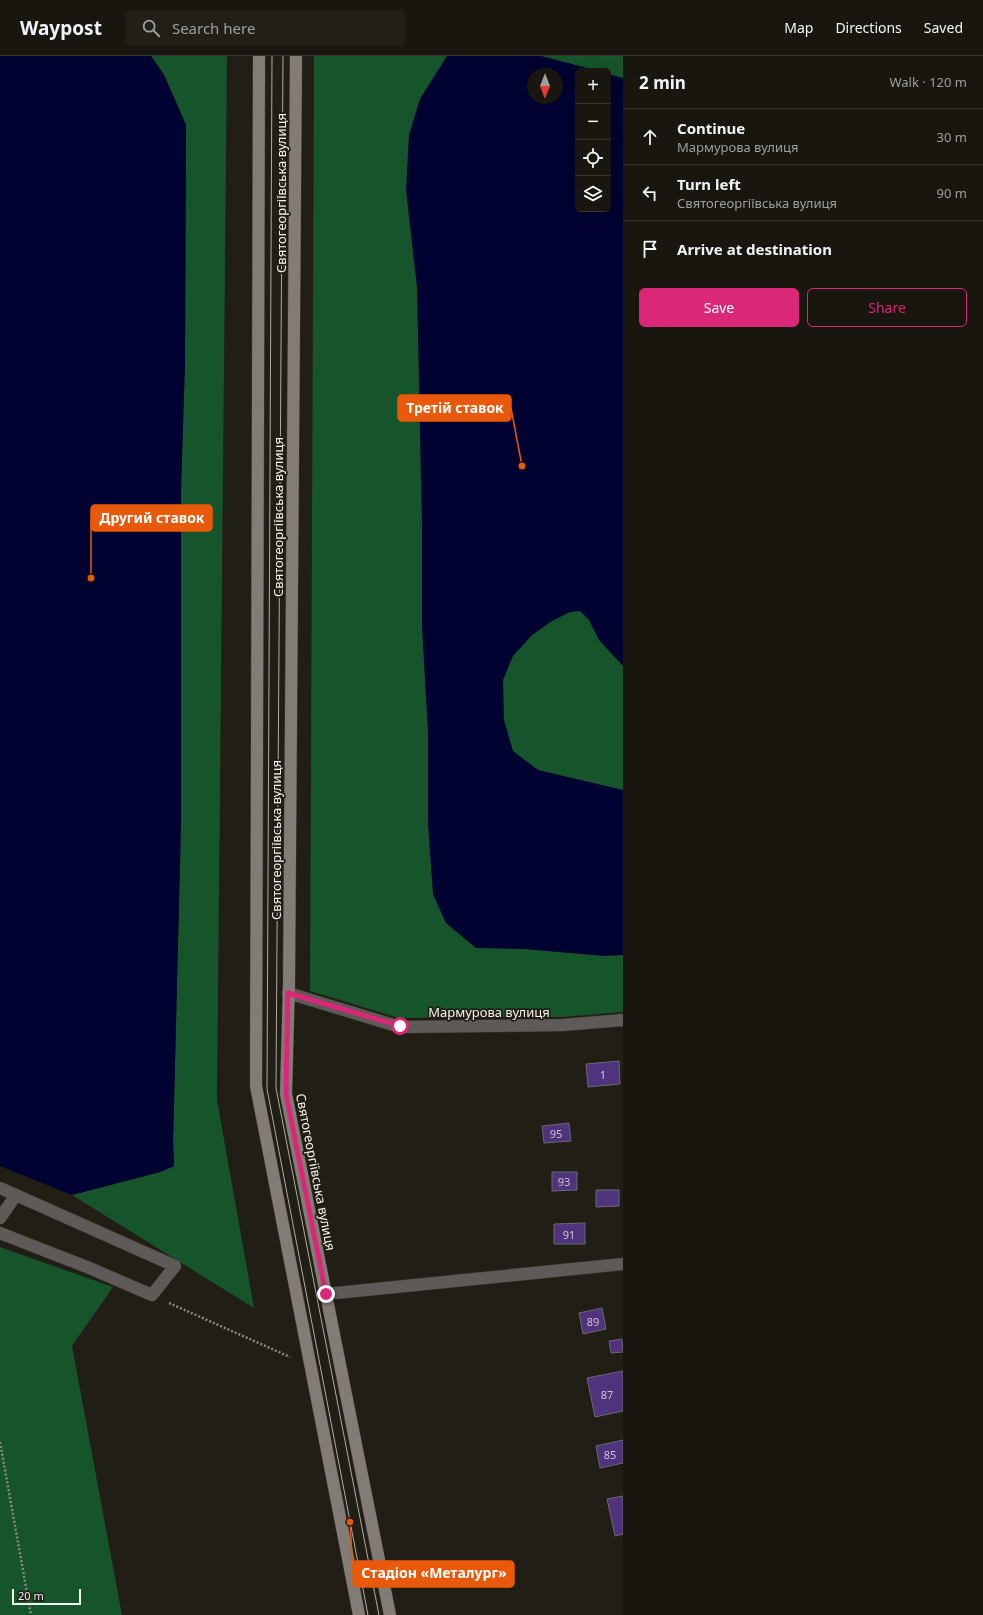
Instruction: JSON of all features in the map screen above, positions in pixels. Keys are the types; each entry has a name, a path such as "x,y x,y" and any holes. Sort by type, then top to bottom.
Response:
{"main road":[{"name":"Святогеоргіївська вулиця","path":"259,56 256,1086 359,1615"},
{"name":"Святогеоргіївська вулиця","path":"296,56 286,1094 390,1615"}],"street":[{"name":"Мармурова вулиця","path":"288,993 400,1026 563,1025 623,1020"},
{"path":"0,1188 175,1266 152,1295 87,1267 0,1233"},
{"path":"0,1218 16,1195"},
{"path":"326,1294 623,1264"}],"path":[{"path":"152,1295 311,1367"},
{"path":"0,1442 31,1615"}],"green space":[{"path":"151,56 227,56 217,1100 254,1308 72,1195 160,1172 174,1166 173,1143 181,822 181,488 185,362 186,125 164,75"},
{"path":"314,56 623,56 623,1012 562,1017 399,1018 310,991"},
{"path":"0,1247 113,1287 72,1346 122,1615 0,1615"}],"shaded area":[{"path":"0,56 151,56 164,75 186,125 185,362 181,488 181,822 173,1143 174,1166 160,1172 72,1195 0,1166"},
{"path":"447,56 541,56 587,68 575,68 575,212 611,212 611,75 623,78 623,666 599,640 589,620 580,611 570,612 552,621 532,635 513,656 503,680 504,720 513,751 538,770 623,790 623,955 604,956 524,949 476,948 446,923 433,894 428,823 428,731 422,627 422,527 417,287 406,190 409,135 420,99"}],"building":[{"path":"619,1061 620,1084 588,1087 586,1064"},
{"path":"569,1123 571,1141 544,1143 542,1126"},
{"path":"552,1172 577,1172 577,1190 552,1191"},
{"path":"596,1190 619,1190 619,1206 596,1207"},
{"path":"585,1223 585,1244 554,1244 554,1224"},
{"path":"602,1308 606,1329 583,1334 579,1313"},
{"path":"622,1339 623,1352 611,1353 609,1341"},
{"path":"623,1371 623,1411 595,1417 587,1378"},
{"path":"623,1440 623,1463 600,1468 596,1446"},
{"path":"623,1496 623,1534 615,1536 607,1499"}],"tram line":[{"path":"272,56 267,1089 368,1615"},
{"path":"283,56 276,1088 379,1615"}],"place":[{"name":"Третій ставок","path":"522,466"},
{"name":"Другий ставок","path":"91,578"},
{"name":"Стадіон «Металург»","path":"350,1522"}],"route":[{"path":"326,1294 286,1094 288,993 400,1026"}]}
